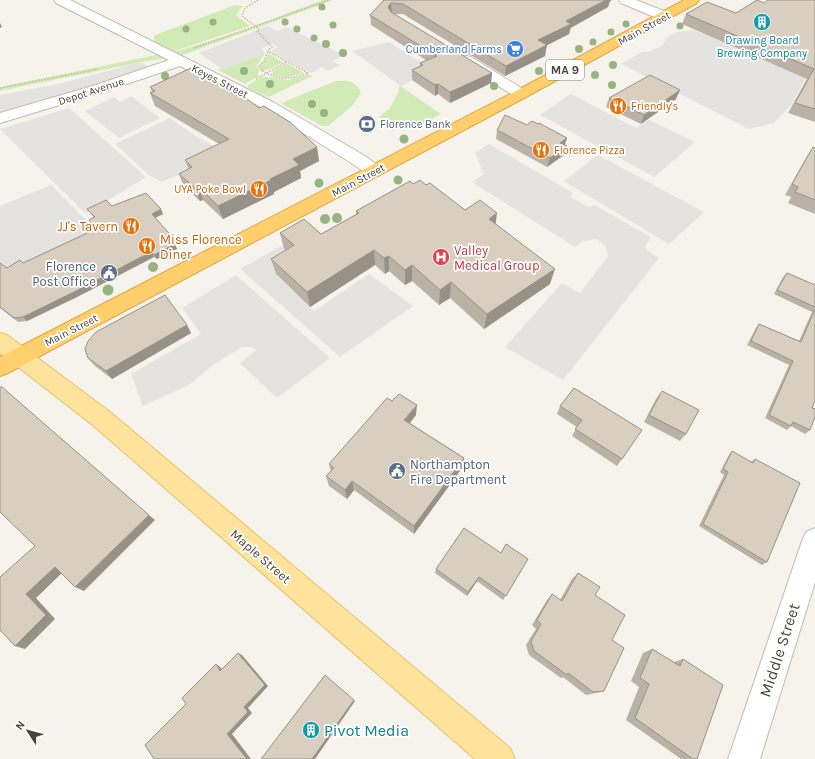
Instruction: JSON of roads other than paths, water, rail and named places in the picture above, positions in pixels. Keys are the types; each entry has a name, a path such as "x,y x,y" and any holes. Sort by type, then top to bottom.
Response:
{"highway":[{"name":"Main Street","path":"10,362 521,94 692,0"}],"main road":[{"name":"Maple Street","path":"0,341 10,362 102,419 499,759"}],"street":[{"name":"Keyes Street","path":"60,0 285,114 374,171"},
{"path":"626,0 664,16"},
{"path":"455,54 521,94"},
{"name":"Depot Avenue","path":"0,118 71,97 181,61"},
{"name":"Middle Street","path":"744,759 815,541"}],"place":[{"name":"Drawing Board Brewing Company","path":"762,22"},
{"name":"Cumberland Farms","path":"515,49"},
{"name":"Friendly's","path":"618,106"},
{"name":"Florence Bank","path":"367,124"},
{"name":"Florence Pizza","path":"541,150"},
{"name":"UYA Poke Bowl","path":"259,189"},
{"name":"JJ's Tavern","path":"131,226"},
{"name":"Miss Florence Diner","path":"147,246"},
{"name":"Valley Medical Group","path":"441,257"},
{"name":"Florence Post Office","path":"109,273"},
{"name":"Northampton Fire Department","path":"397,471"},
{"name":"Pivot Media","path":"311,730"}]}
